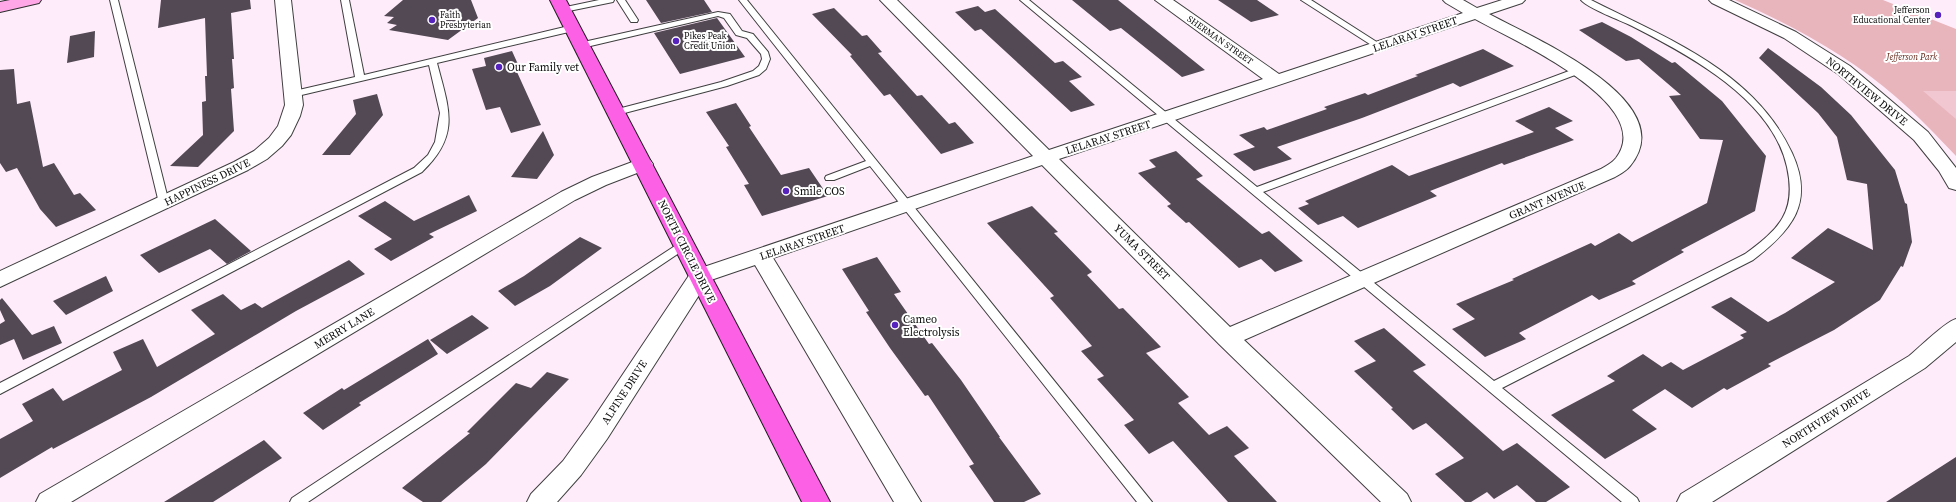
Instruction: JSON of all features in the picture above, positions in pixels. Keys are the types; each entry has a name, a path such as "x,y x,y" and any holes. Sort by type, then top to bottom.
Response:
{"main road":[{"path":"0,6 33,0"},
{"name":"NORTH CIRCLE DRIVE","path":"561,5 816,502"}],"street":[{"name":"HAPPINESS DRIVE","path":"2,276 164,202 255,158 278,141 292,118 294,105 283,0"},
{"name":"YUMA STREET","path":"888,0 1227,338 1398,502"},
{"name":"SHERMAN STREET","path":"1163,0 1276,80"},
{"name":"GRANT AVENUE","path":"1227,338 1608,173 1623,162 1633,146 1633,130 1626,115 1604,89 1580,70 1451,0"},
{"name":"LELARAY STREET","path":"700,276 1047,157 1517,0"},
{"name":"NORTHVIEW DRIVE","path":"1717,0 1790,35 1844,70 1921,136 1947,169 1956,184"},
{"name":"MERRY LANE","path":"49,502 568,196 599,181 643,164"},
{"path":"761,256 908,502"},
{"name":"ALPINE DRIVE","path":"544,501 572,468 598,432 700,276"},
{"name":"NORTHVIEW DRIVE","path":"1690,502 1917,362 1944,340 1956,327"}],"lane":[{"path":"114,0 164,202"},
{"path":"345,0 360,78"},
{"path":"561,5 610,0"},
{"path":"621,0 634,20"},
{"path":"743,0 1145,502"},
{"path":"1024,0 1632,502"},
{"path":"1305,0 1379,46"},
{"path":"1493,387 1749,257 1769,242 1787,222 1796,200 1795,179 1790,157 1778,135 1746,96 1724,76 1680,48 1585,0"},
{"path":"582,45 710,14 722,14 727,16 739,33 750,36 765,54 766,59 763,68 756,73 724,84 617,112"},
{"path":"293,94 573,28"},
{"path":"0,389 418,170 432,157 440,142 445,113 432,61"},
{"path":"1256,191 1580,70"},
{"path":"830,178 872,162"},
{"path":"297,502 684,244"}],"green space":[{"name":"Jefferson Park","path":"1735,0 1883,0 1956,29 1956,156 1904,104 1859,68 1819,42"}],"shaded area":[{"path":"1923,91 1956,91 1956,119"}],"building":[{"path":"161,0 250,0 251,9 231,13 234,88 231,89 234,131 198,167 170,166 203,135 202,102 206,101 205,76 207,76 205,18 158,28"},
{"name":"Faith Presbyterian","path":"403,0 471,0 478,18 448,40 389,30 397,25 387,23 394,17 384,16"},
{"path":"646,0 704,0 712,12 661,23"},
{"path":"1072,0 1118,0 1205,70 1182,77 1121,28 1110,31"},
{"path":"1218,0 1257,0 1279,15 1251,22"},
{"path":"978,6 985,12 995,9 1055,63 1063,61 1082,77 1069,81 1095,105 1071,112 981,29 975,31 955,12"},
{"path":"834,8 862,36 867,35 882,52 878,53 917,96 922,95 949,124 955,122 974,143 941,154 890,94 884,96 850,56 852,55 812,14"},
{"name":"Pikes Peak Credit Union","path":"717,18 745,57 680,74 654,33"},
{"path":"1602,22 1631,37 1672,63 1675,62 1722,101 1766,156 1755,211 1681,250 1684,252 1632,281 1636,284 1599,300 1592,295 1519,333 1526,339 1485,357 1452,329 1475,319 1456,304 1514,280 1512,279 1591,243 1595,246 1619,233 1632,242 1707,203 1723,140 1700,139 1669,96 1681,95 1639,59 1626,61 1579,30"},
{"path":"95,31 94,57 67,63 70,36"},
{"path":"1768,48 1821,87 1851,115 1895,170 1905,203 1907,204 1912,242 1903,267 1901,266 1880,300 1834,330 1768,364 1771,366 1727,390 1724,388 1692,408 1665,389 1632,410 1657,429 1605,459 1551,415 1615,381 1607,376 1643,354 1662,367 1671,362 1683,370 1744,338 1740,335 1747,332 1711,307 1731,297 1768,322 1835,282 1791,258 1828,228 1873,250 1867,184 1847,180 1837,137 1818,113 1759,58"},
{"path":"1483,49 1514,66 1460,87 1453,83 1362,118 1277,147 1292,159 1254,171 1233,154 1255,147 1239,135 1264,127 1267,130 1327,109 1324,107 1365,93 1368,95"},
{"path":"512,51 521,71 517,72 541,125 511,133 500,107 486,110 472,69 486,66 484,58"},
{"path":"14,69 17,104 30,101 43,167 54,163 74,195 80,193 96,210 56,227 40,209 17,168 6,172 0,163 0,70"},
{"path":"377,94 383,115 350,155 322,155 356,114 353,100"},
{"path":"736,103 751,126 749,127 781,175 809,168 828,196 762,216 744,185 749,184 726,147 729,146 706,112"},
{"path":"1549,107 1573,121 1555,128 1574,140 1504,165 1502,163 1430,191 1437,196 1358,228 1343,216 1318,225 1298,208 1309,204 1305,201 1392,165 1409,176 1534,132 1515,121"},
{"path":"543,131 554,155 537,179 511,177"},
{"path":"1176,151 1203,176 1196,179 1262,234 1269,231 1303,261 1275,272 1261,259 1239,268 1189,222 1186,223 1167,206 1171,204 1138,173 1156,167 1149,160"},
{"path":"469,195 477,211 429,234 434,237 391,261 374,249 392,239 358,216 385,201 414,221"},
{"path":"1032,206 1058,232 1054,233 1092,272 1087,275 1119,309 1123,308 1161,347 1146,353 1189,397 1178,403 1209,435 1227,426 1249,448 1234,456 1277,502 1228,502 1173,441 1149,454 1124,425 1134,420 1097,379 1104,376 1081,351 1092,346 1050,298 1054,296 987,223"},
{"path":"215,219 251,251 227,264 210,249 159,273 140,255"},
{"path":"580,237 602,248 550,286 515,306 498,291 524,276"},
{"path":"877,257 901,292 894,294 929,344 932,343 961,380 999,437 1041,494 1024,502 994,502 969,466 974,464 928,395 925,396 890,348 866,312 869,311 842,269"},
{"path":"349,260 365,274 296,311 151,397 53,449 52,447 0,478 0,439 33,421 22,404 53,388 63,401 122,370 113,352 143,339 157,367 215,334 191,310 223,294 241,310 255,303 262,308"},
{"path":"106,276 113,291 66,315 53,301"},
{"path":"2,298 32,335 54,326 62,343 23,360 14,339 0,345 0,324 5,321 0,310 0,300"},
{"path":"472,315 489,328 447,354 430,340"},
{"path":"1384,328 1426,365 1413,371 1503,451 1517,443 1570,487 1546,502 1536,502 1517,485 1494,499 1487,492 1471,502 1465,502 1435,474 1464,458 1426,423 1413,430 1391,409 1393,408 1354,371 1376,361 1354,341"},
{"path":"428,339 438,354 359,403 361,405 323,430 303,413 342,388 344,390"},
{"path":"547,372 569,379 486,464 441,502 423,502 402,488 470,433 467,432 516,383 531,388"},
{"path":"264,440 282,458 213,502 164,502"},
{"path":"1956,457 1956,502 1886,502"}],"place":[{"name":"Jefferson Educational Center","path":"1938,15"},
{"name":"Faith Presbyterian","path":"432,20"},
{"name":"Pikes Peak Credit Union","path":"676,41"},
{"name":"Our Family vet","path":"499,67"},
{"name":"Smile COS","path":"786,191"},
{"name":"Cameo Electrolysis","path":"895,325"}]}
